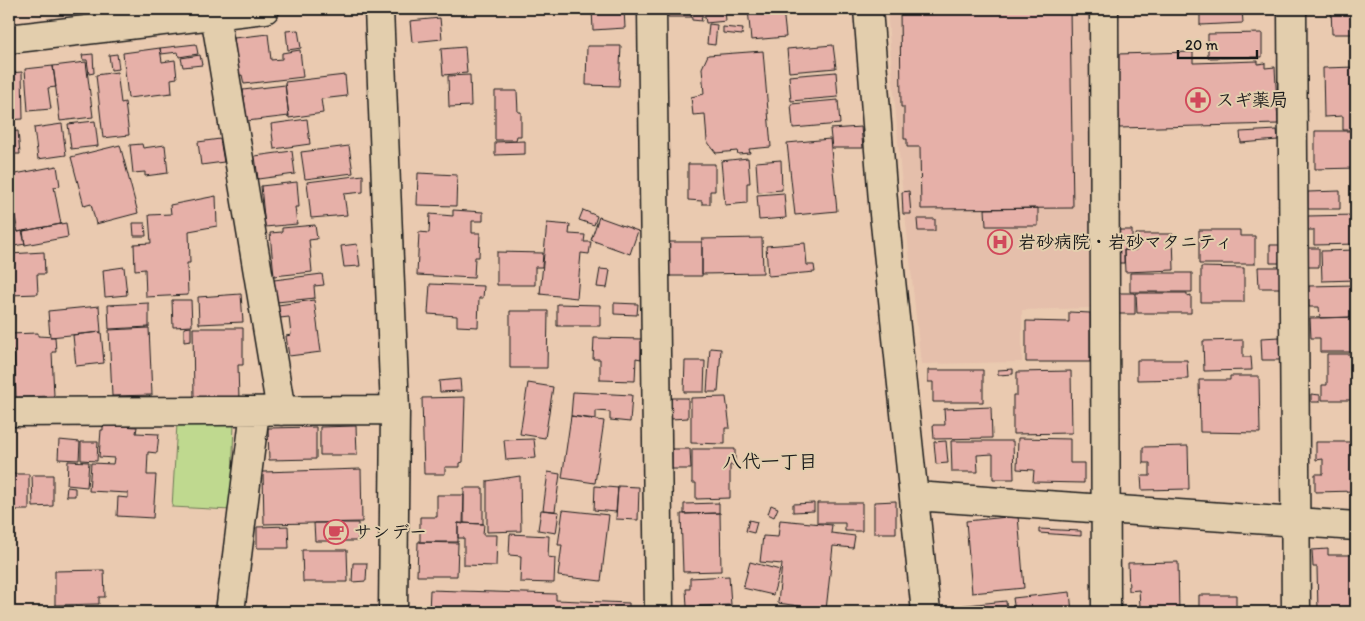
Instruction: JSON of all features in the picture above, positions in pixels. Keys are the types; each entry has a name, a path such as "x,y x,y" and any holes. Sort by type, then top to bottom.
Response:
{"street":[{"path":"9,39 215,12 265,9"},
{"path":"379,9 395,410 393,612"},
{"path":"652,9 659,612"},
{"path":"868,9 884,214 926,612"},
{"path":"1104,9 1106,612"},
{"path":"1292,9 1296,612"},
{"path":"215,12 268,411 230,612"},
{"path":"9,412 395,410"},
{"path":"914,496 1356,526"}],"shaded area":[{"name":"岩砂病院・岩砂マタニティ","path":"887,9 1089,9 1093,308 1022,310 1022,362 921,364 901,176"}],"green space":[{"path":"177,424 234,424 231,510 172,507"}],"building":[{"path":"592,9 624,9 625,28 593,30"},
{"path":"667,9 691,9 691,17 668,17"},
{"path":"691,9 733,9 725,10 726,21 706,23 705,17 701,17 702,21 692,20"},
{"path":"748,9 783,9 786,37 751,40"},
{"path":"900,9 1070,9 1073,208 921,209 920,147 907,147 907,139 904,139 904,107 901,107"},
{"path":"1200,9 1242,9 1243,23 1200,25"},
{"path":"1331,9 1356,9 1356,34 1332,34"},
{"path":"440,18 442,39 412,42 410,21"},
{"path":"709,24 717,25 715,45 707,44"},
{"path":"723,27 743,29 742,35 723,33"},
{"path":"298,30 301,48 288,50 286,31"},
{"path":"1262,33 1262,57 1208,58 1208,34"},
{"path":"268,34 271,60 282,59 282,53 300,50 303,77 244,84 242,75 238,76 234,38"},
{"path":"196,44 198,54 179,57 178,52 161,54 160,48"},
{"path":"833,45 836,68 789,72 787,49"},
{"path":"587,46 621,46 619,86 586,85"},
{"path":"465,47 467,73 443,75 441,49"},
{"path":"160,48 162,62 175,60 177,78 171,79 172,93 128,98 123,53"},
{"path":"763,51 771,147 749,149 750,153 738,154 737,151 716,153 707,141 705,114 693,115 691,97 704,94 702,68 708,55"},
{"name":"スギ薬局","path":"1193,52 1193,63 1258,61 1258,64 1265,63 1265,68 1275,67 1278,124 1119,128 1117,54"},
{"path":"93,54 94,73 89,74 87,60 83,60 82,55"},
{"path":"117,54 119,69 111,70 109,55"},
{"path":"200,55 202,65 183,67 181,58"},
{"path":"86,62 93,117 60,121 53,66"},
{"path":"53,66 56,87 48,88 51,109 28,111 25,69"},
{"path":"1356,67 1356,130 1343,130 1343,116 1324,117 1323,68"},
{"path":"22,72 23,119 9,120 9,73"},
{"path":"117,72 121,103 125,102 129,135 103,138 96,75"},
{"path":"836,72 838,97 791,101 789,76"},
{"path":"345,75 347,96 321,99 323,113 289,118 285,82"},
{"path":"470,75 471,106 449,107 448,76"},
{"path":"285,85 289,116 247,121 243,90"},
{"path":"495,91 517,91 518,112 521,112 521,136 517,136 516,140 495,140"},
{"path":"838,100 840,124 793,128 791,104"},
{"path":"307,119 310,144 274,149 271,124"},
{"path":"95,121 98,146 71,149 68,124"},
{"path":"62,124 66,155 38,159 34,128"},
{"path":"861,127 863,148 832,148 830,129"},
{"path":"1277,130 1278,140 1241,143 1240,132"},
{"path":"18,131 20,154 9,154 9,132"},
{"path":"1315,131 1356,131 1356,168 1315,169"},
{"path":"220,139 224,162 201,165 198,142"},
{"path":"830,139 837,211 795,215 787,143"},
{"path":"525,141 525,154 495,155 495,142"},
{"path":"142,144 143,148 165,145 168,173 145,176 145,172 133,173 130,145"},
{"path":"120,145 138,213 96,224 91,204 84,206 71,157"},
{"path":"349,146 353,173 305,179 301,152"},
{"path":"292,151 295,174 258,179 255,156"},
{"path":"748,158 750,183 747,183 747,203 725,205 721,161"},
{"path":"781,160 782,190 758,192 756,162"},
{"path":"688,164 715,164 715,191 710,191 710,204 702,204 702,201 688,200"},
{"path":"57,166 60,186 54,187 61,224 18,232 11,196 14,195 10,175"},
{"path":"418,173 457,175 456,206 417,205"},
{"path":"363,175 363,192 344,194 347,215 311,218 307,182"},
{"path":"297,182 299,207 295,207 297,224 265,227 261,186"},
{"path":"909,191 911,214 903,214 902,192"},
{"path":"1340,191 1340,209 1308,209 1308,192"},
{"path":"784,193 786,218 759,220 757,195"},
{"path":"216,196 217,226 189,231 188,295 146,297 145,269 135,270 134,244 151,243 149,215 171,214 170,205"},
{"path":"1038,208 1038,226 986,226 985,209"},
{"path":"453,210 483,212 483,221 472,221 472,233 480,233 479,257 475,257 474,278 417,275 419,232 429,233 430,214 453,216"},
{"path":"583,210 597,216 594,225 579,220"},
{"path":"1356,215 1356,244 1314,245 1314,230 1308,230 1308,216"},
{"path":"599,217 638,231 630,254 591,240"},
{"path":"917,219 935,219 935,231 918,231"},
{"path":"66,223 68,237 25,245 23,231"},
{"path":"133,223 145,223 146,236 134,236"},
{"path":"547,223 570,225 569,234 585,235 584,242 591,242 589,254 581,253 577,298 540,294"},
{"path":"315,225 317,239 309,240 312,272 274,276 270,233 282,232 282,228"},
{"path":"17,229 18,232 22,231 25,244 9,247 9,230"},
{"path":"1118,230 1132,230 1132,250 1124,250 1124,263 1118,263"},
{"path":"1199,230 1240,230 1240,236 1255,236 1255,264 1199,264"},
{"path":"1136,234 1173,234 1174,270 1125,272 1124,250 1136,250"},
{"path":"762,238 763,273 702,274 702,239"},
{"path":"667,242 702,242 702,276 667,276"},
{"path":"805,243 807,265 814,265 815,272 768,276 766,246"},
{"path":"357,244 360,266 344,267 341,246"},
{"path":"1270,245 1280,245 1279,263 1270,263"},
{"path":"1307,248 1319,248 1319,267 1307,267"},
{"path":"1356,250 1356,280 1322,281 1321,251"},
{"path":"44,252 45,274 37,274 38,294 10,295 9,254"},
{"path":"497,252 543,253 542,267 535,267 535,285 497,285"},
{"path":"124,267 127,295 105,297 103,270"},
{"path":"1201,267 1244,268 1244,302 1201,302"},
{"path":"1258,267 1280,267 1280,288 1259,288"},
{"path":"600,269 610,270 607,288 597,287"},
{"path":"1130,273 1192,273 1192,292 1130,292"},
{"path":"322,274 324,285 314,286 315,298 277,302 274,280"},
{"path":"430,284 484,286 483,298 479,298 478,327 457,326 457,316 428,314"},
{"path":"1356,285 1356,317 1320,318 1319,307 1309,307 1309,286"},
{"path":"1118,293 1135,293 1135,314 1118,314"},
{"path":"1136,293 1187,293 1187,296 1191,295 1191,313 1137,313"},
{"path":"241,294 243,322 199,324 198,297"},
{"path":"172,300 191,300 192,326 173,327"},
{"path":"314,300 321,352 289,356 286,336 291,335 289,317 280,318 278,305"},
{"path":"149,303 149,327 109,329 108,305"},
{"path":"614,303 638,304 637,315 614,314"},
{"path":"557,304 600,305 600,326 557,326"},
{"path":"99,306 101,332 50,337 48,311"},
{"path":"510,311 548,311 547,368 510,368"},
{"path":"1069,312 1090,313 1090,362 1026,362 1026,321 1069,322"},
{"path":"1356,317 1356,352 1320,352 1320,338 1311,338 1310,318"},
{"path":"191,327 191,341 184,342 184,328"},
{"path":"149,328 152,395 112,396 109,330"},
{"path":"193,328 243,328 243,365 238,365 239,400 194,399"},
{"path":"101,332 104,363 76,366 73,335"},
{"path":"38,333 38,336 55,337 56,352 52,352 54,396 16,397 14,351 9,352 9,334"},
{"path":"1280,337 1280,360 1262,360 1261,338"},
{"path":"594,338 642,339 641,359 636,358 635,381 600,380 600,359 593,359"},
{"path":"1243,340 1243,357 1251,357 1252,370 1204,371 1203,341"},
{"path":"710,348 721,349 718,392 707,392"},
{"path":"1327,354 1353,354 1353,357 1356,357 1356,400 1322,400 1322,385 1327,385"},
{"path":"1137,360 1187,360 1188,379 1137,380"},
{"path":"685,361 705,361 704,392 684,392"},
{"path":"1013,369 1013,374 998,375 998,370"},
{"path":"928,370 983,370 983,402 933,402 933,382 928,382"},
{"path":"1071,371 1072,433 1013,434 1013,395 1017,395 1017,372"},
{"path":"1230,376 1259,376 1260,433 1200,432 1199,380 1230,380"},
{"path":"460,379 461,391 440,392 439,381"},
{"path":"528,383 553,387 545,438 520,434"},
{"path":"573,392 632,395 630,422 610,420 610,412 596,411 596,419 571,416"},
{"path":"1311,394 1320,395 1320,402 1311,402"},
{"path":"465,397 463,462 460,463 460,467 445,467 445,474 424,474 422,398"},
{"path":"726,397 730,428 725,428 725,444 691,443 691,398"},
{"path":"670,398 688,398 688,418 671,419"},
{"path":"991,407 992,438 934,439 933,425 945,425 944,409"},
{"path":"571,416 604,421 595,483 562,478"},
{"path":"103,425 137,427 136,433 159,434 157,453 148,452 147,475 156,475 153,518 117,516 118,497 128,498 128,493 89,491 91,463 113,464 114,458 99,457"},
{"path":"356,426 357,455 320,455 320,427"},
{"path":"316,427 316,459 269,460 268,428"},
{"path":"1018,438 1070,439 1070,463 1084,463 1084,483 1033,482 1034,470 1017,469"},
{"path":"534,439 536,458 506,460 504,440"},
{"path":"59,440 80,442 79,460 58,459"},
{"path":"946,441 948,463 936,464 934,442"},
{"path":"951,441 1013,441 1014,479 993,479 993,454 977,455 978,472 952,472"},
{"path":"81,442 98,442 97,461 81,460"},
{"path":"1316,442 1356,442 1356,491 1315,492 1315,474 1323,474 1323,459 1316,460"},
{"path":"1188,446 1189,489 1142,490 1141,476 1150,476 1150,463 1143,463 1143,447"},
{"path":"672,449 690,449 691,469 672,469"},
{"path":"692,449 735,449 735,465 730,465 730,498 696,499 696,483 692,483"},
{"path":"68,461 89,462 87,487 67,485"},
{"path":"361,469 362,522 264,524 263,472"},
{"path":"548,472 560,474 555,511 543,510"},
{"path":"9,474 29,474 29,510 9,510"},
{"path":"32,475 53,475 53,506 33,507"},
{"path":"520,476 521,531 487,532 487,481"},
{"path":"595,486 618,488 616,512 594,510"},
{"path":"618,486 639,487 638,520 616,519"},
{"path":"67,487 75,488 75,496 66,496"},
{"path":"464,488 483,488 483,524 464,523"},
{"path":"437,495 464,495 463,524 458,523 458,542 420,542 420,517 437,517"},
{"path":"896,501 896,533 874,533 874,502"},
{"path":"719,503 719,513 684,514 684,504"},
{"path":"814,503 814,511 793,512 793,504"},
{"path":"817,503 862,503 862,531 845,531 845,523 817,523"},
{"path":"771,505 778,508 774,517 768,514"},
{"path":"541,510 559,512 556,533 538,530"},
{"path":"563,510 609,515 601,581 558,576 562,545 558,545"},
{"path":"720,513 721,571 683,572 681,514"},
{"path":"1018,516 1024,588 972,593 966,521"},
{"path":"749,520 757,522 754,533 746,531"},
{"path":"780,520 832,525 831,533 855,536 853,548 833,546 826,610 778,603 782,564 760,562 763,536 778,537"},
{"name":"サンデー","path":"314,523 358,523 358,541 315,541"},
{"path":"458,523 484,524 483,535 497,535 496,566 464,565 464,538 458,538"},
{"path":"288,526 289,548 257,548 257,527"},
{"path":"1039,529 1081,531 1081,536 1039,533"},
{"path":"510,534 549,536 548,557 555,558 554,583 520,582 521,556 509,555"},
{"path":"418,542 458,543 457,576 417,576"},
{"path":"1328,549 1328,555 1356,555 1356,612 1318,612 1317,567 1313,567 1312,550"},
{"path":"302,550 347,550 348,582 303,582"},
{"path":"750,562 780,570 773,595 743,588"},
{"path":"1178,562 1179,612 1128,612 1128,606 1140,606 1139,590 1129,591 1128,563"},
{"path":"353,563 367,563 366,581 352,582"},
{"path":"104,570 105,597 99,597 99,604 55,605 55,571"},
{"path":"729,576 731,605 687,607 686,589 690,589 690,578"},
{"path":"430,590 556,594 556,600 629,603 629,612 429,612"},
{"path":"1070,592 1072,612 1015,612 1013,598"},
{"path":"1199,595 1236,595 1236,612 1199,612"},
{"path":"1006,601 1007,612 958,612 957,606"},
{"path":"54,607 101,607 101,612 54,612"}],"place":[{"name":"スギ薬局","path":"1198,100"},
{"name":"岩砂病院・岩砂マタニティ","path":"1000,242"},
{"name":"サンデー","path":"336,532"}],"district":[{"name":"八代一丁目","path":"770,461"}]}
